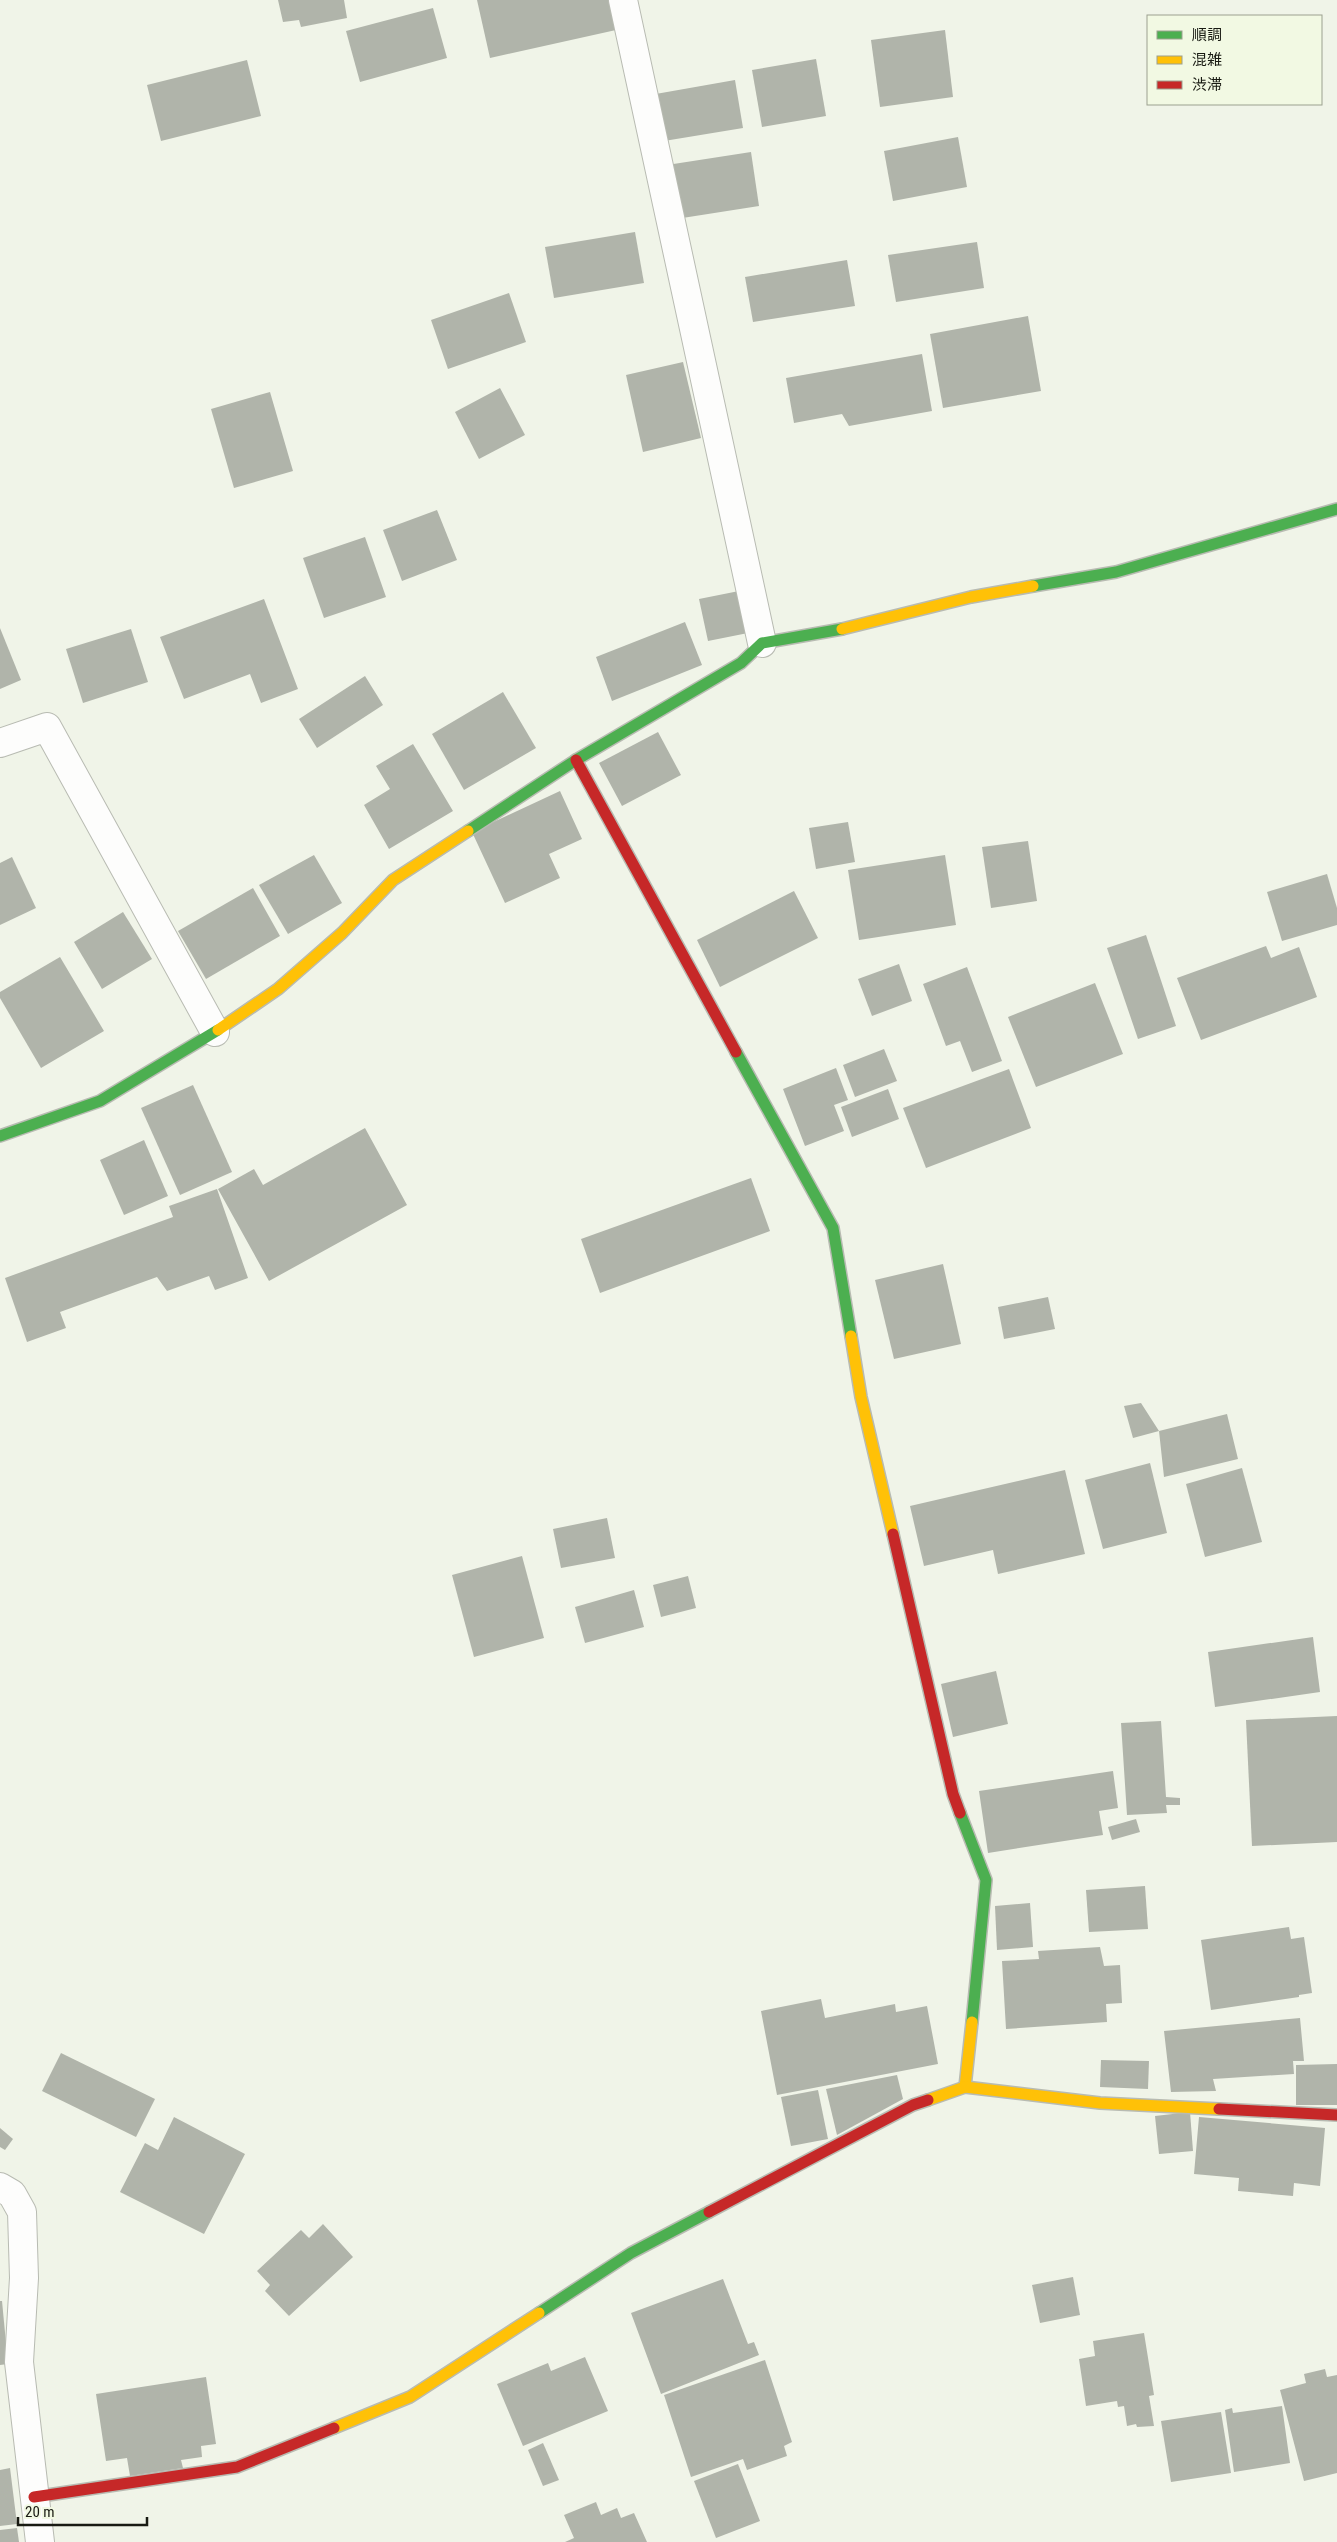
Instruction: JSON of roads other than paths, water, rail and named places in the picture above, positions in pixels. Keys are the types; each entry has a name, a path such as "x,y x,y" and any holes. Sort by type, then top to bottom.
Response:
{"street":[{"path":"623,0 762,643"},
{"path":"0,1136 100,1101 215,1032 278,989 342,933 393,880 576,760 741,663 762,643 841,629 971,597 1116,572 1337,508"},
{"path":"0,743 47,727 215,1032"},
{"path":"576,760 834,1228 861,1397 953,1794 986,1880 965,2088"},
{"path":"34,2497 237,2467 410,2397 631,2253 913,2104 965,2088 1100,2103 1337,2115"},
{"path":"0,2187 12,2194 22,2212 24,2278 19,2362 40,2542"}]}
